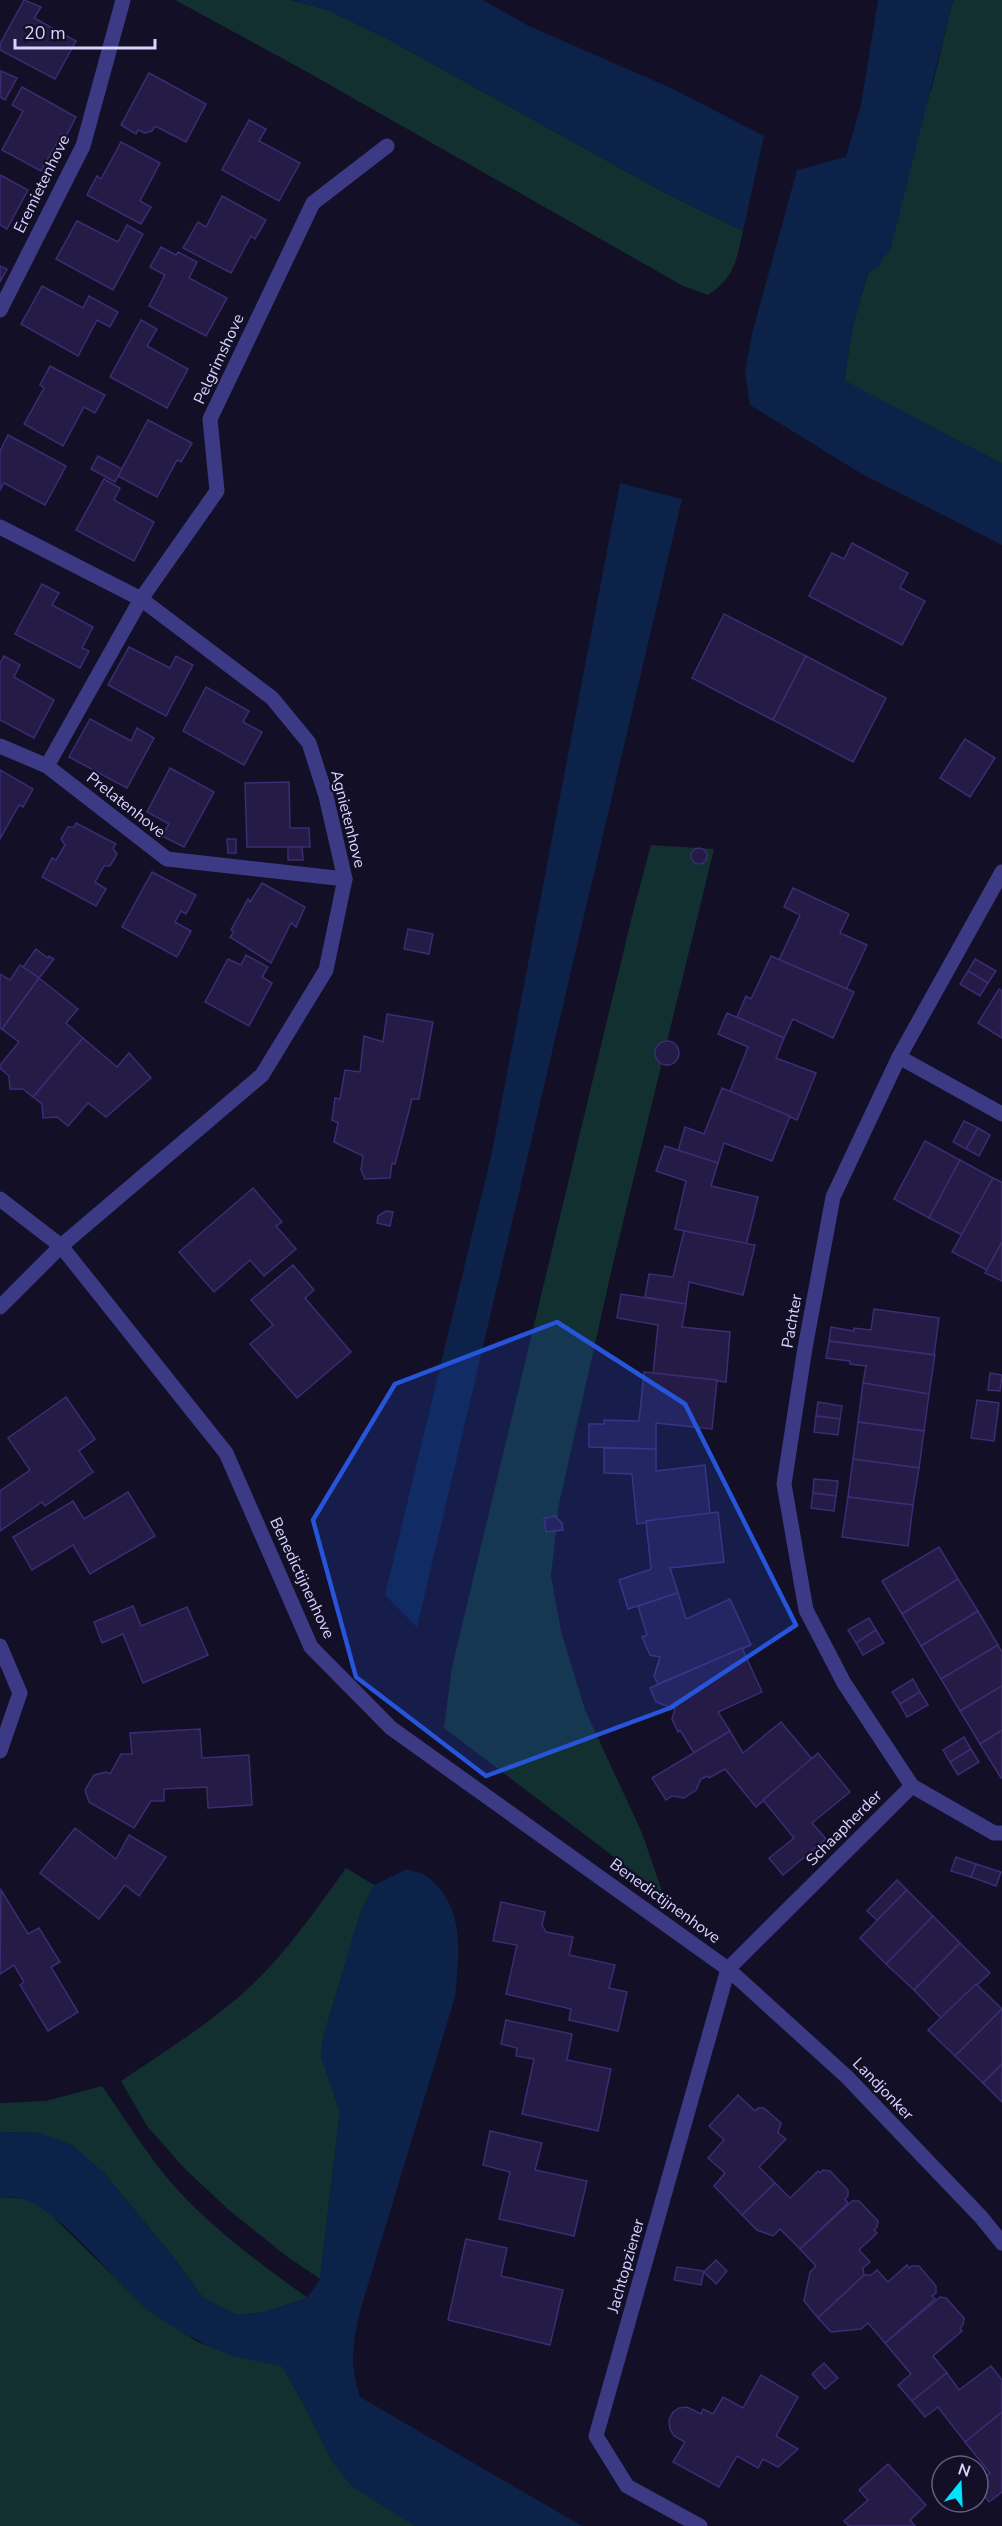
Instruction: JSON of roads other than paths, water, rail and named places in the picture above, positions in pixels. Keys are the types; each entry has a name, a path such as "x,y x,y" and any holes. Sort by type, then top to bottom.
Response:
{"street":[{"name":"Eremietenhove","path":"0,310 83,146 123,0"},
{"name":"Pelgrimshove","path":"47,766 141,599 217,491 210,419 313,203 387,146"},
{"name":"Agnietenhove","path":"0,527 141,599 273,698 309,743 326,796 345,879 326,970 262,1074 61,1246 0,1307"},
{"name":"Prelatenhove","path":"0,746 47,766 166,859 345,879"},
{"name":"Pachter","path":"912,1786 844,1683 806,1610 784,1484 804,1347 833,1197 899,1057 1002,872"},
{"path":"899,1057 1002,1114"},
{"name":"Benedictijnenhove","path":"0,1199 61,1246 226,1453 311,1647 391,1728 728,1969"},
{"path":"0,1646 20,1693 0,1751"},
{"path":"912,1786 994,1833 1002,1833"},
{"name":"Schaapherder","path":"728,1969 912,1786"},
{"name":"Landjonker","path":"728,1969 848,2077 981,2217 1002,2244"},
{"name":"Jachtopziener","path":"700,2526 627,2486 596,2436 728,1969"}],"water":[{"path":"291,0 483,0 529,26 673,89 764,136 743,231 667,194 386,38 328,10"},
{"path":"878,0 953,0 891,248 877,268 868,273 853,325 844,380 1002,464 1002,545 862,474 750,405 745,372 752,334 797,170 846,157 861,105"},
{"path":"620,483 682,499 417,1627 385,1595 492,1152"},
{"path":"407,1869 429,1878 441,1890 449,1903 455,1918 458,1965 455,1997 360,2311 353,2364 360,2397 582,2526 416,2526 411,2524 352,2486 332,2461 282,2366 228,2354 179,2330 137,2301 58,2221 37,2206 17,2198 0,2199 0,2132 39,2133 71,2144 103,2172 174,2258 203,2298 237,2315 264,2312 307,2298 320,2279 340,2112 321,2056 323,2038 361,1911 374,1885"}]}
